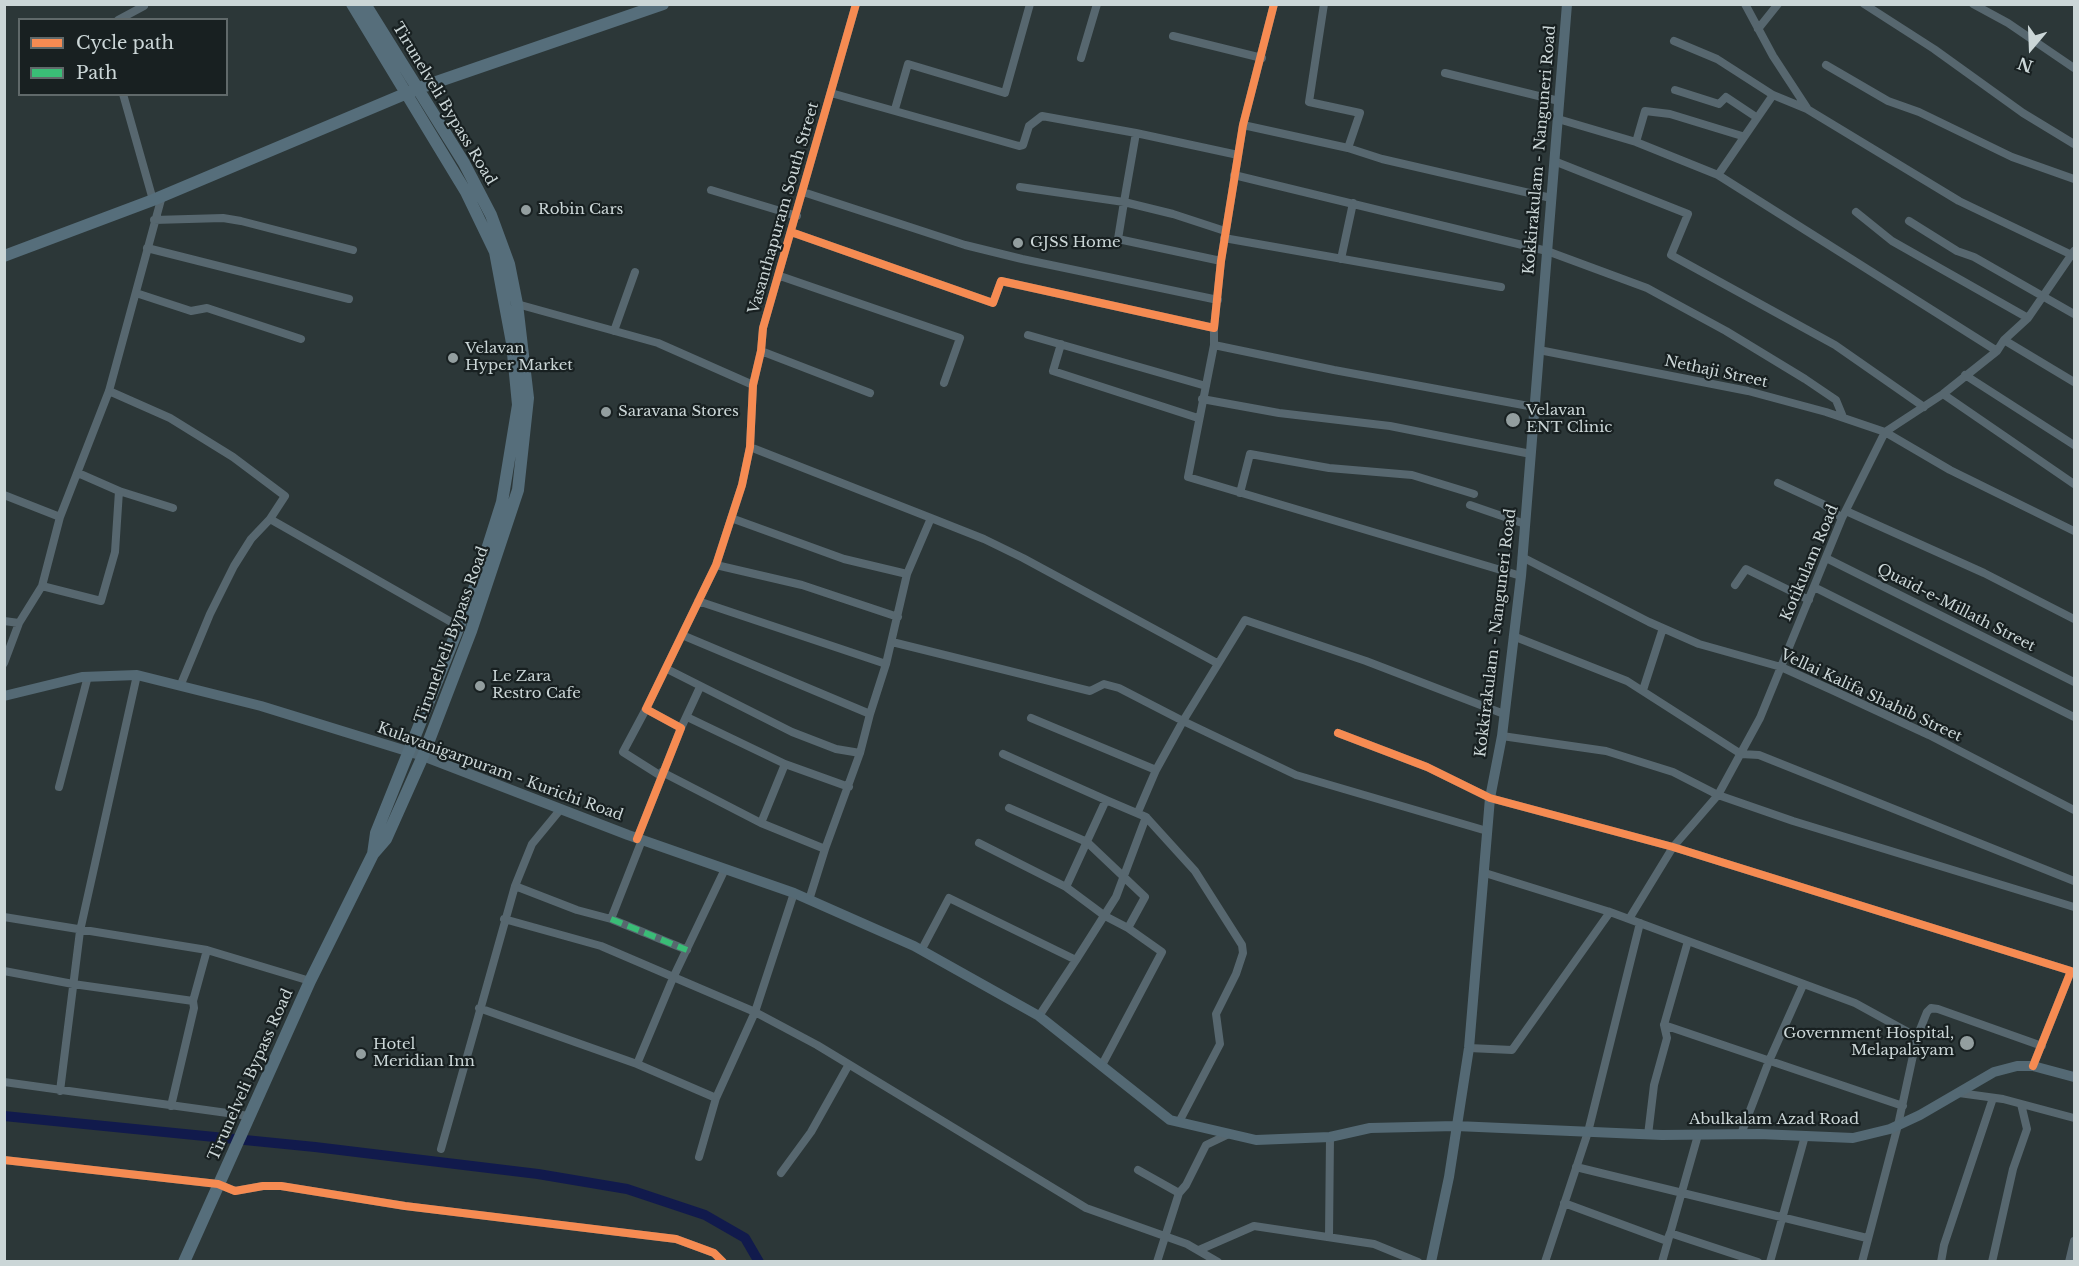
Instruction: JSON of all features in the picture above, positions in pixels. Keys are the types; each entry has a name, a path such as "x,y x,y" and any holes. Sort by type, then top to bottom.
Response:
{"main road":[{"path":"352,4 413,90 495,252 514,364 518,405 509,471 495,523 460,627 376,833 373,854"},
{"name":"Tirunelveli Bypass Road","path":"184,1262 310,981 373,854 387,839 423,756 478,611 518,490 528,398 517,304 509,264 491,215 464,163 413,90 365,4"},
{"path":"4,256 158,198 413,90 663,4"},
{"name":"Kokkirakulam - Nanguneri Road","path":"1431,1262 1449,1177 1469,1048 1490,798 1502,736 1521,576 1567,4"},
{"name":"Kulavanigarpuram - Kurichi Road","path":"4,696 88,676 137,675 181,684 261,706 423,756 560,810 794,893 922,950 1039,1016 1170,1120 1256,1140 1330,1137 1370,1128 1456,1126"},
{"name":"Abulkalam Azad Road","path":"1456,1126 1648,1135 1740,1134 1853,1138 1898,1125 1994,1072 2017,1066 2033,1066 2074,1077"}],"street":[{"name":"Vasanthapuram South Street","path":"662,774 623,752 667,669 716,566 731,519 750,447 753,386 761,351 763,328 780,276 856,4"},
{"path":"895,110 908,64 1005,93 1030,4"},
{"path":"1081,58 1097,4"},
{"path":"1274,4 1243,125 1221,261 1214,345 1188,477 1521,576"},
{"path":"1324,4 1309,102 1360,113 1348,148"},
{"path":"1745,4 1807,109"},
{"path":"1758,28 1778,4"},
{"path":"1864,4 1934,48 2023,113 2074,144"},
{"path":"1973,4 2008,23 2074,68"},
{"path":"122,18 144,6"},
{"path":"1173,36 1262,58"},
{"path":"1674,41 1690,45 1717,59 1773,95 1807,109 1959,201 2074,254 2028,318 2004,340 1997,351 1944,394 1886,432"},
{"path":"1826,65 1888,101 1919,112 2012,157 2074,179"},
{"path":"1445,73 1559,101"},
{"path":"1676,90 1719,104 1726,97 1756,117"},
{"path":"831,93 1019,146 1023,145 1029,126 1042,116 1238,155"},
{"path":"1718,175 1742,136 1773,95"},
{"path":"4,663 19,623 42,586 60,517 109,391 154,220 158,198 124,96"},
{"path":"1636,142 1645,111 1670,114 1742,136"},
{"path":"1558,119 1636,142 1718,175 1997,351"},
{"path":"1243,125 1348,148 1382,159 1551,198"},
{"path":"1136,134 1118,239 1221,261"},
{"path":"1554,161 1688,214 1671,255 1834,345 1924,407"},
{"path":"1234,175 1547,251 1647,288 1726,331 1836,400 1843,417"},
{"path":"1020,187 1124,202 1173,214 1225,234 1341,259 1501,287"},
{"path":"711,190 796,216"},
{"path":"803,192 976,248 1218,300"},
{"path":"1341,259 1353,203"},
{"path":"1856,212 1892,240 2028,318"},
{"path":"154,220 223,218 354,250"},
{"path":"1909,221 1957,251 1974,257 2074,314"},
{"path":"791,232 993,303 1001,281 1214,328"},
{"path":"147,248 349,299"},
{"path":"614,331 635,272"},
{"path":"780,276 960,338 944,383"},
{"path":"136,293 191,311 207,308 302,339"},
{"path":"517,304 658,343 753,386"},
{"path":"1028,334 1206,386"},
{"path":"2004,340 2074,382"},
{"path":"1061,344 1053,371 1198,418"},
{"path":"1214,345 1534,407"},
{"name":"Nethaji Street","path":"1539,350 1748,391 1843,417 1886,432 1950,470 2074,531"},
{"path":"761,351 870,393"},
{"path":"1965,375 2074,445"},
{"path":"109,391 170,418 233,457 285,496 270,519 250,539 234,566 210,614 181,684"},
{"path":"1944,394 2074,484"},
{"path":"1202,399 1279,413 1390,426 1531,454"},
{"name":"Kotikulam Road","path":"1629,919 1673,847 1718,795 1760,718 1844,515 1886,432"},
{"path":"750,447 984,538 1217,663"},
{"path":"1240,493 1250,453 1329,468 1412,475 1474,494"},
{"path":"78,473 119,491 173,508"},
{"path":"1778,483 1844,515 1984,573 2074,619"},
{"path":"42,586 101,601 110,578 115,552 119,491"},
{"path":"4,495 60,517"},
{"path":"1470,505 1525,524"},
{"path":"809,900 860,753 892,642 908,574 931,518"},
{"path":"270,519 460,627"},
{"path":"731,519 844,559 908,574"},
{"name":"Vellai Kalifa Shahib Street","path":"1522,556 1699,644 1781,667 1929,735 2074,810"},
{"name":"Quaid-e-Millath Street","path":"1826,558 2074,682"},
{"path":"716,566 802,585 898,617"},
{"path":"1735,585 1746,569 1809,600"},
{"path":"1814,587 2074,717"},
{"path":"698,602 886,664"},
{"path":"1138,812 1156,770 1183,721 1245,620 1504,714"},
{"path":"4,621 19,623"},
{"path":"1643,690 1663,628"},
{"path":"682,635 870,714"},
{"path":"1513,636 1627,681 1741,754 1759,755 2074,881"},
{"path":"892,642 1090,691 1104,684 1112,686 1296,775 1487,831"},
{"path":"667,669 792,732 836,749 860,753"},
{"path":"60,1091 80,931 137,675"},
{"path":"59,787 88,676"},
{"path":"611,919 662,774 700,687"},
{"path":"646,709 681,728"},
{"path":"687,717 785,764 849,787"},
{"path":"1031,718 1156,770"},
{"path":"1338,733 1427,767 1490,798 1673,847 2073,969 2033,1066"},
{"path":"1502,736 1606,752 1673,771 1718,795 1793,821 2074,907"},
{"path":"1003,754 1146,817 1195,872 1242,945 1236,974 1216,1014 1220,1044 1179,1122"},
{"path":"761,823 785,764"},
{"path":"662,774 761,823 825,849"},
{"path":"1066,887 1106,800"},
{"path":"1009,808 1087,842 1123,874 1145,897 1128,928"},
{"path":"441,1149 514,886 532,844 560,810"},
{"path":"1039,1016 1116,897 1146,817"},
{"path":"979,843 1066,887 1105,916 1128,928 1162,952 1102,1065"},
{"path":"637,1064 673,978 725,869"},
{"path":"1485,873 1610,912 1855,1003 1917,1037"},
{"path":"514,886 577,910 611,919 687,950"},
{"path":"699,1157 716,1098 721,1092 755,1012 794,893"},
{"path":"922,950 950,898 1076,960"},
{"path":"1469,1048 1512,1050 1610,912"},
{"path":"4,917 207,950 310,981"},
{"path":"504,919 601,946 755,1012 818,1046 1086,1208 1165,1236 1199,1250 1205,1258 1218,1262"},
{"path":"1545,1262 1588,1132 1641,923"},
{"path":"1648,1135 1654,1085 1667,1038 1664,1026 1688,941"},
{"path":"171,1106 194,1008 193,1001 207,950"},
{"path":"4,971 73,984 193,1001"},
{"path":"1740,1134 1768,1061 1803,985"},
{"path":"479,1008 637,1064 716,1098"},
{"path":"1862,1262 1903,1106 1917,1037 1927,1012 1931,1008 2042,1046"},
{"path":"1664,1026 1903,1106"},
{"path":"781,1173 811,1132 848,1066"},
{"path":"4,1082 249,1116"},
{"path":"1957,1092 2021,1104 2074,1118"},
{"path":"1941,1262 1944,1245 1993,1098"},
{"path":"1992,1262 2013,1169 2027,1129 2021,1104"},
{"path":"1157,1262 1179,1193 1186,1185 1206,1145 1229,1134"},
{"path":"1662,1262 1698,1135"},
{"path":"1770,1262 1805,1136"},
{"path":"1329,1237 1330,1137"},
{"path":"4,1160 218,1184 235,1191 263,1186 281,1186 405,1206 676,1239 714,1253 723,1262"},
{"path":"1576,1167 1868,1238"},
{"path":"1138,1170 1179,1193"},
{"path":"1564,1203 1667,1241"},
{"path":"1199,1250 1254,1226 1374,1244 1418,1262"},
{"path":"1667,1241 1670,1233 1758,1262"},
{"path":"2069,1262 2074,1241"}],"waterway":[{"path":"4,1116 315,1147 538,1174 627,1189 705,1215 745,1238 759,1262"}],"marked path":[{"path":"611,919 687,950"}],"cycle path":[{"path":"637,839 681,728 646,709 716,565 742,485 750,447 753,385 761,351 763,328 856,4"},
{"path":"791,232 993,303 1001,281 1214,328 1221,261 1243,125 1274,4"},
{"path":"1338,733 1427,767 1490,798 1673,847 2071,971 2033,1066"},
{"path":"4,1160 218,1184 235,1191 263,1186 281,1186 405,1206 676,1239 714,1253 723,1262"}],"place":[{"name":"Robin Cars","path":"526,210"},
{"name":"GJSS Home","path":"1018,243"},
{"name":"Velavan Hyper Market","path":"453,358"},
{"name":"Saravana Stores","path":"606,412"},
{"name":"Velavan ENT Clinic","path":"1513,420"},
{"name":"Le Zara Restro Cafe","path":"480,686"},
{"name":"Government Hospital, Melapalayam","path":"1967,1043"},
{"name":"Hotel Meridian Inn","path":"361,1054"}]}
